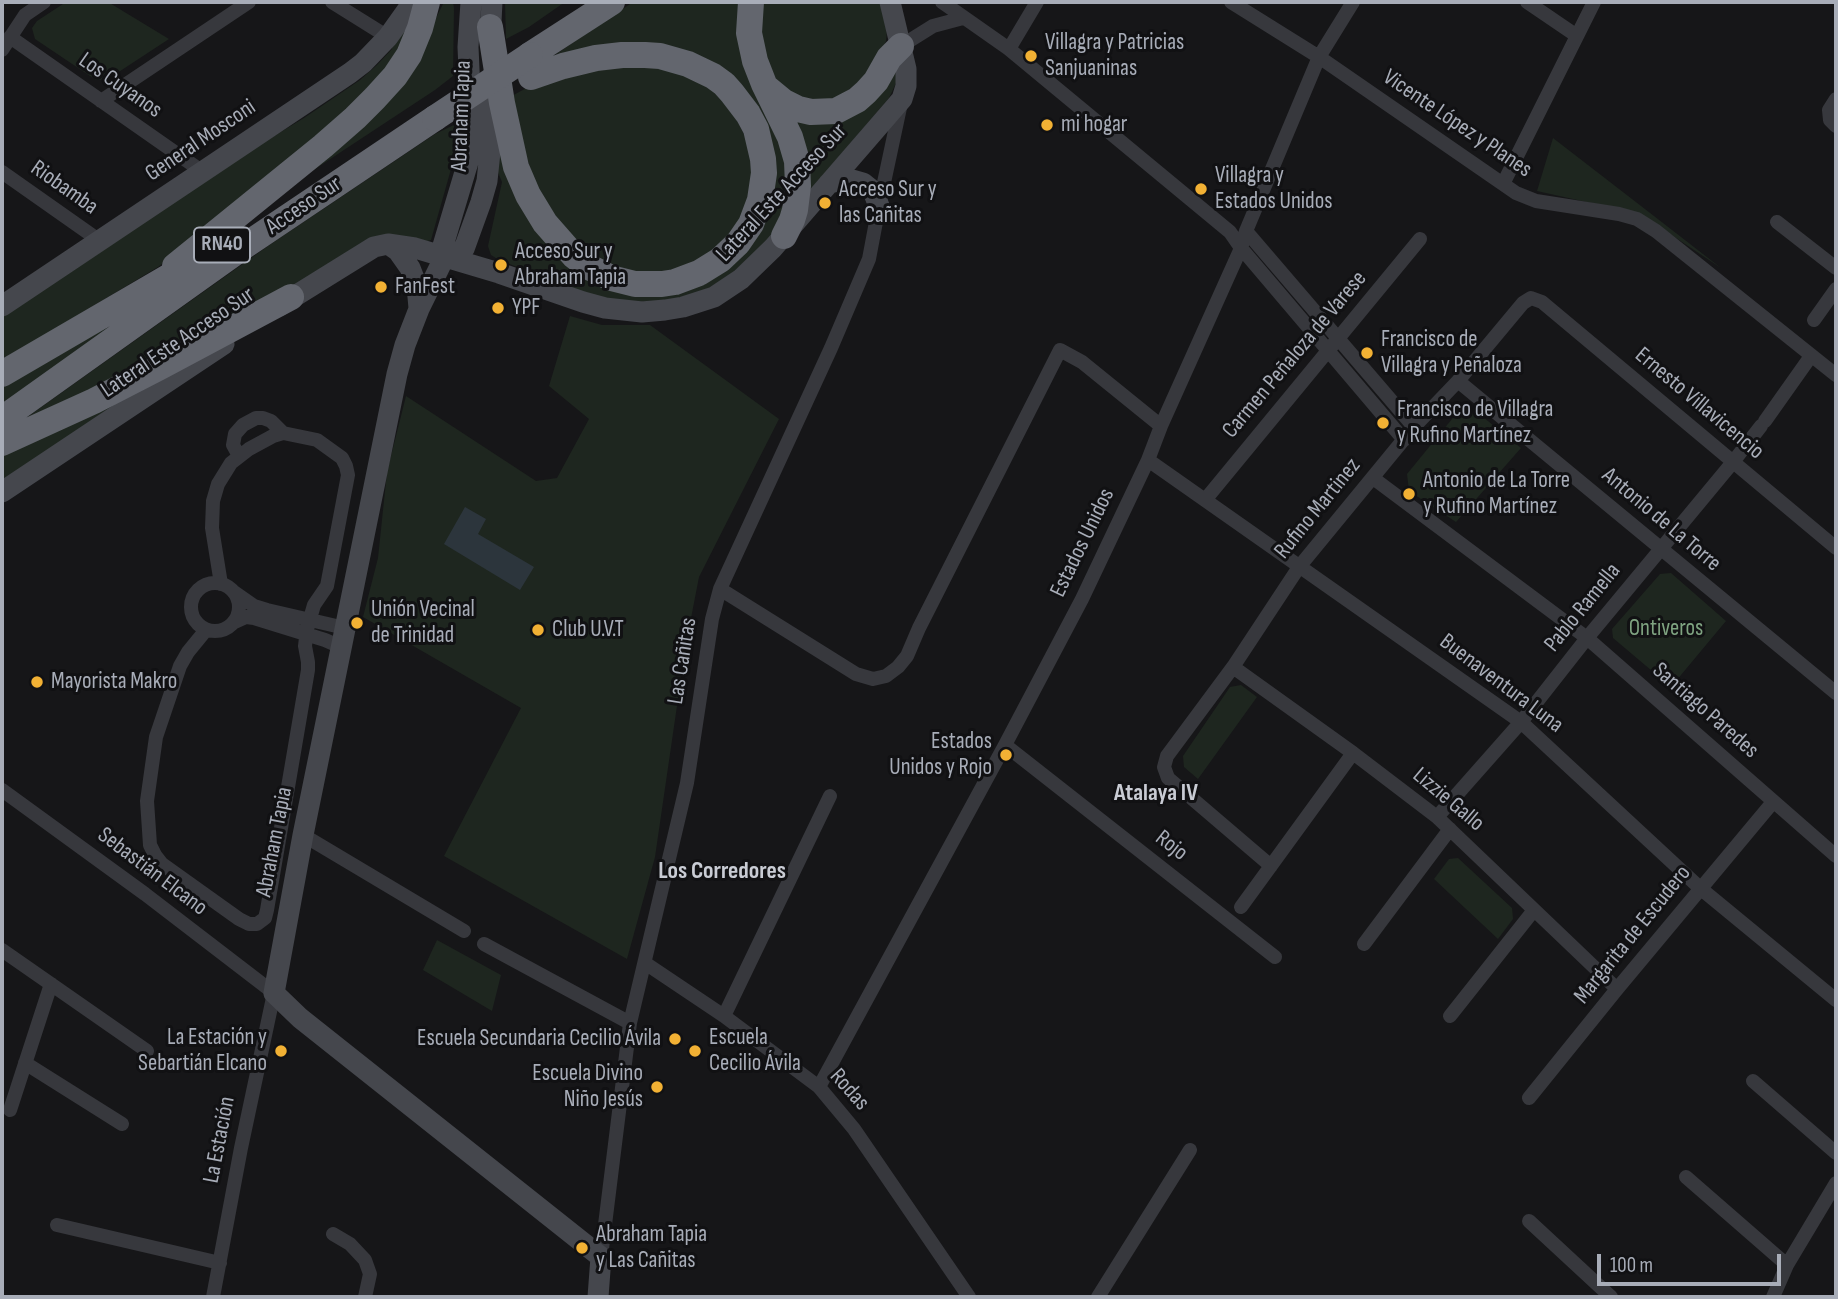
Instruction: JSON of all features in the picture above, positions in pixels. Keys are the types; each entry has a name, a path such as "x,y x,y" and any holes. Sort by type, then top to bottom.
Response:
{"highway":[{"path":"126,303 283,179 365,109 410,55 427,2"},
{"name":"Acceso Sur","path":"530,57 588,2"},
{"name":"Acceso Sur","path":"2,374 126,303 530,57 612,2"},
{"path":"751,2 751,45 764,84 790,137 797,161 795,210 784,236"},
{"path":"439,111 530,57 564,65 596,58 645,55 688,64 724,84 748,114 756,129 764,173 760,200 751,224 738,243 720,260 699,273 675,282 635,284 611,278 574,256 545,223 528,195 516,167 504,115 491,14"},
{"path":"764,84 784,102 798,109 811,112 835,111 858,100 876,81 901,46"},
{"name":"Acceso Sur","path":"2,419 439,111"},
{"path":"2,443 149,373 291,297"}],"street":[{"path":"6,43 25,15 44,2"},
{"path":"101,101 249,2"},
{"path":"332,2 388,37"},
{"name":"General Mosconi","path":"2,306 350,73 388,37 413,2"},
{"name":"Abraham Tapia","path":"454,253 442,249 471,145 468,47 471,2"},
{"path":"890,2 906,69 906,86 902,99"},
{"path":"942,2 1009,49 1230,232 1404,440"},
{"path":"1009,49 1037,2"},
{"name":"Vicente López y Planes","path":"1231,2 1319,57 1516,193 1536,201 1637,219 1656,231 1836,375"},
{"name":"Estados Unidos","path":"820,1087 1082,599 1241,248 1319,57 1353,2"},
{"path":"1527,2 1577,36"},
{"path":"1503,184 1594,2"},
{"name":"Abraham Tapia","path":"274,993 303,835 397,374 419,309 454,253 481,202 487,181 491,137 491,14"},
{"path":"901,46 933,26 963,18"},
{"name":"Los Cuyanos","path":"6,43 101,101 203,172"},
{"name":"Lateral Este Acceso Sur","path":"2,492 291,297 374,247 388,244 454,253 479,268 604,308 642,312 665,310 714,297 761,261 902,99"},
{"name":"Las Cañitas","path":"601,1257 630,1023 687,783 712,619 720,589 869,259 902,99"},
{"path":"1836,99 1829,110 1830,120 1836,126"},
{"name":"Riobamba","path":"2,172 100,241"},
{"path":"829,183 849,179 863,183 873,191 879,206"},
{"path":"1777,222 1836,268"},
{"path":"1230,232 1246,231 1414,427"},
{"name":"Carmen Peñaloza de Varese","path":"1205,500 1420,239"},
{"path":"388,244 398,251 410,268 417,286 419,309"},
{"path":"1814,320 1836,289"},
{"name":"Rufino Martinez","path":"1271,866 1168,778 1164,767 1167,755 1233,667 1299,567 1414,427 1458,381 1523,303 1531,298"},
{"name":"Ernesto Villavicencio","path":"1531,298 1542,302 1836,548"},
{"path":"720,589 856,674 873,679 886,676 907,656 1060,350 1082,362 1161,426"},
{"name":"Pablo Ramella","path":"1437,817 1521,722 1733,462 1811,356"},
{"name":"Antonio de La Torre","path":"1458,381 1836,693"},
{"path":"239,456 233,445 235,434 243,425 256,418 271,421 283,433"},
{"path":"206,630 180,666 156,737 147,801 148,835 150,845 162,864 239,919 249,924 257,924 265,918 267,911 308,670 305,646 310,620 314,605 327,586 348,475 342,458 317,440 283,433 261,442 239,456 225,471 213,501 212,528 221,584"},
{"name":"Buenaventura Luna","path":"1147,460 1521,722 1700,888 1836,1000"},
{"name":"Santiago Paredes","path":"1373,478 1587,638 1836,856"},
{"path":"221,584 254,606 310,620 343,637 325,640 246,617 222,630 206,630 194,620 191,612 194,596 205,585 221,584"},
{"path":"234,592 239,607 235,622"},
{"name":"Lizzie Gallo","path":"1233,667 1437,817 1617,989"},
{"name":"Rojo","path":"1005,745 1275,957"},
{"path":"1241,907 1353,753"},
{"name":"Sebastián Elcano","path":"2,790 145,894 274,993"},
{"path":"724,1016 830,796"},
{"name":"Margarita de Escudero","path":"1529,1098 1773,802"},
{"path":"1364,944 1450,829"},
{"path":"303,835 464,931"},
{"path":"1450,1016 1534,910"},
{"path":"484,944 630,1023"},
{"path":"2,950 147,1051"},
{"name":"Rodas","path":"645,963 724,1016 820,1087 854,1129 962,1294"},
{"path":"10,1110 51,984"},
{"path":"274,993 300,1018 601,1257 598,1297"},
{"name":"La Estación","path":"213,1297 274,993"},
{"path":"25,1063 122,1124"},
{"path":"1753,1081 1836,1153"},
{"path":"1098,1297 1190,1150"},
{"path":"1686,1177 1787,1265"},
{"path":"1773,1297 1787,1265 1836,1183"},
{"path":"1530,1221 1611,1297"},
{"path":"57,1225 220,1263"},
{"path":"333,1234 350,1244 365,1259 370,1275 365,1297"}],"green space":[{"path":"66,2 108,2 169,39 108,79 96,80 35,39 32,28 37,21"},
{"path":"444,2 453,2 454,8 453,76 259,206 430,30"},
{"path":"505,2 565,2 506,39"},
{"path":"633,2 745,2 789,149 786,224 718,283 697,294 661,302 620,302 588,294 499,260 491,255 488,246 502,182 497,170 499,137 510,164 608,282 727,261 766,148 687,59 534,69"},
{"path":"757,2 882,2 887,31 876,67 832,104 780,93 755,29"},
{"path":"405,29 396,67 208,230 158,267 2,359 2,317 360,80 392,49"},
{"path":"894,61 897,81 889,98 808,193 782,108 812,118"},
{"path":"668,66 726,97 756,159 743,225 693,269 617,275 545,216 508,98 532,85 589,68"},
{"path":"456,124 453,162 431,240 315,275 2,435 268,246 435,134"},
{"path":"1553,138 1721,268 1640,214 1537,191"},
{"path":"149,299 2,406 2,386"},
{"name":"Club U.V.T","path":"570,316 602,325 650,325 779,419 699,577 686,644 655,857 627,959 444,856 521,708 363,617 378,558 387,472 406,396 536,481 557,478 589,419 549,386"},
{"path":"164,374 2,482 2,451"},
{"path":"1461,408 1472,408 1521,448 1456,522 1409,491 1407,474"},
{"name":"Ontiveros","path":"1671,573 1726,621 1671,687 1613,638 1612,629 1660,574"},
{"path":"1241,685 1257,697 1198,779 1184,767 1183,756 1230,687"},
{"path":"1458,858 1512,908 1513,919 1498,939 1434,879 1449,859"},
{"path":"437,940 501,975 492,1011 423,970"}],"shaded area":[{"path":"465,507 486,519 478,534 534,567 520,590 444,544"}],"place":[{"name":"Villagra y Patricias Sanjuaninas","path":"1031,56"},
{"name":"mi hogar","path":"1047,125"},
{"name":"Villagra y Estados Unidos","path":"1201,189"},
{"name":"Acceso Sur y las Cañitas","path":"825,203"},
{"name":"Acceso Sur y Abraham Tapia","path":"501,265"},
{"name":"FanFest","path":"381,287"},
{"name":"YPF","path":"498,308"},
{"name":"Francisco de Villagra y Peñaloza","path":"1367,353"},
{"name":"Francisco de Villagra y Rufino Martínez","path":"1383,423"},
{"name":"Antonio de La Torre y Rufino Martínez","path":"1409,494"},
{"name":"Unión Vecinal de Trinidad","path":"357,623"},
{"name":"Club U.V.T","path":"538,630"},
{"name":"Mayorista Makro","path":"37,682"},
{"name":"Estados Unidos y Rojo","path":"1006,755"},
{"name":"Escuela Secundaria Cecilio Ávila","path":"675,1039"},
{"name":"La Estación y Sebartián Elcano","path":"281,1051"},
{"name":"Escuela Cecilio Ávila","path":"695,1051"},
{"name":"Escuela Divino Niño Jesús","path":"657,1087"},
{"name":"Abraham Tapia y Las Cañitas","path":"582,1248"}],"district":[{"name":"Atalaya IV","path":"1156,794"},
{"name":"Los Corredores","path":"722,872"}]}
